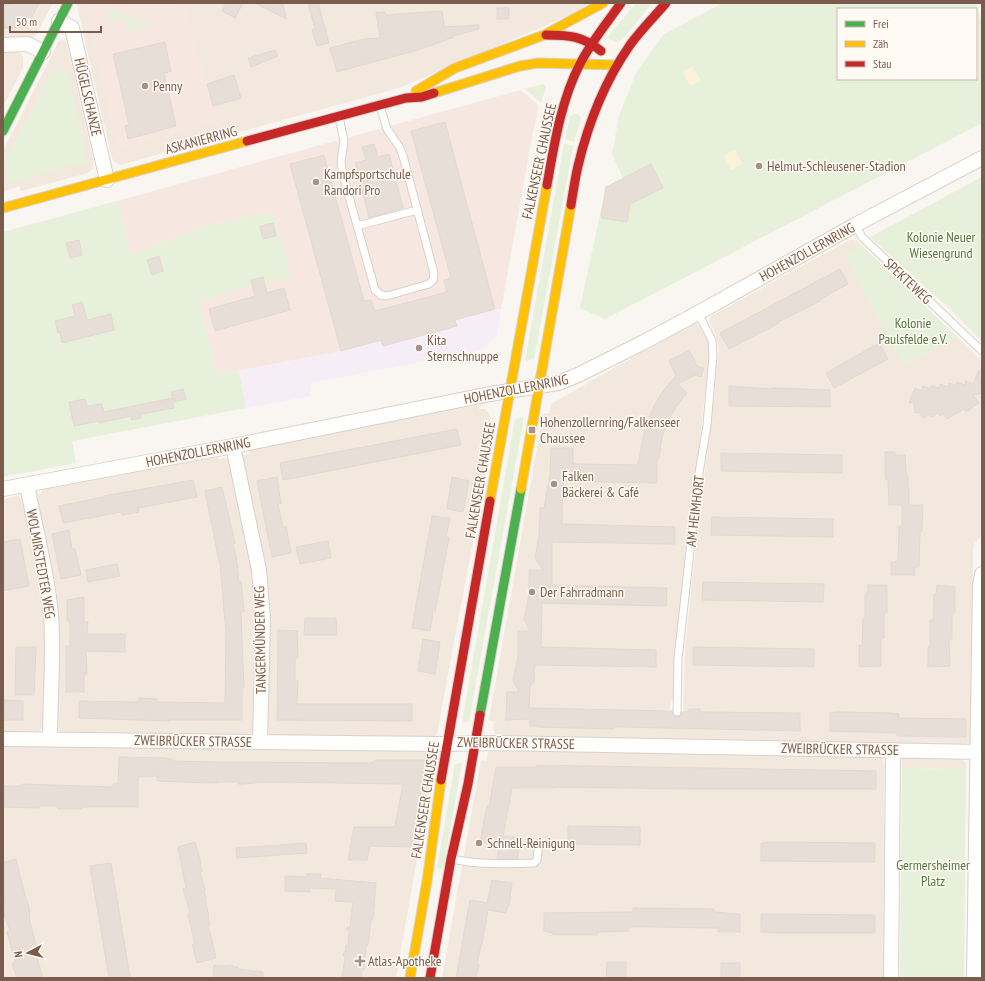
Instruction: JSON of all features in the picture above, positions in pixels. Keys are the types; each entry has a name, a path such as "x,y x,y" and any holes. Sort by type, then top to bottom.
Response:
{"main road":[{"path":"3,131 68,3"},
{"name":"ASKANIERRING","path":"406,98 454,68 544,35 603,3"},
{"name":"FALKENSEER CHAUSSEE","path":"410,978 427,881 447,743 558,124 568,105 579,65 592,43 621,3"},
{"path":"430,978 451,859 468,784 578,166 585,141 590,113 617,66 641,31 666,3"},
{"name":"ASKANIERRING","path":"544,35 574,36 592,43"},
{"path":"592,43 617,66"},
{"name":"ASKANIERRING","path":"3,208 406,98 422,97 520,66 538,63 617,66"}],"street":[{"name":"HÜGELSCHANZE","path":"59,21 72,28 107,180"},
{"path":"3,45 28,44 43,52"},
{"name":"HOHENZOLLERNRING","path":"3,489 233,446 558,382 578,375 698,313 855,225 982,158"},
{"name":"TANGERMÜNDER WEG","path":"233,446 259,570 263,619 260,742"},
{"name":"WOLMIRSTEDTER WEG","path":"27,485 51,614 50,739"},
{"path":"974,978 980,752 980,581 982,574"},
{"name":"ZWEIBRÜCKER STRASSE","path":"3,739 437,744 475,742 980,752"},
{"path":"891,978 893,750"}],"lane":[{"path":"339,117 344,141 341,162 343,175 375,290 380,295 387,296 429,284 433,280 434,273 403,156 400,148 387,129 379,106"},
{"path":"357,226 417,210"},
{"name":"SPEKTEWEG","path":"855,225 862,237 982,351"},
{"name":"AM HEIMHORT","path":"677,712 678,659 698,479 707,425 712,362 712,340 698,313"},
{"path":"451,859 472,863 534,863 537,860 539,843"}],"shaded area":[{"path":"3,3 53,3 35,37 3,38"},
{"path":"78,3 590,3 572,14 399,88 120,165 113,161 110,150 77,6"},
{"path":"92,3 173,3 186,10 217,121 117,148 87,12"},
{"path":"59,41 66,41 67,44 93,158 93,169 88,173 21,191 19,186 3,192 3,151"},
{"path":"14,50 23,57 23,68 3,107 3,51"},
{"path":"521,90 539,106 501,309 495,309 341,351 217,375 199,303 229,292 273,212 201,227 131,255 117,201"},
{"path":"850,240 855,240 858,242 982,361 982,535 974,544 973,551 972,739 970,742 965,744 513,736 495,734 493,729 494,721 489,720 543,414 549,413 551,404 696,323 706,337 710,350 675,649 675,691 669,709 670,712 683,712 685,649 719,350 716,335 709,321 711,316"},
{"name":"Kita Sternschnuppe","path":"447,292 456,320 495,309 501,309 497,335 483,350 310,383 311,396 246,408 239,371 341,351 381,340 375,311"},
{"path":"479,405 479,409 485,409 490,417 490,422 495,424 437,733 435,736 430,738 273,738 266,732 243,455 249,454 248,449"},
{"path":"218,455 219,459 225,458 229,461 252,572 256,619 253,732 242,736 67,734 61,732 55,725 36,494 42,493 41,488"},
{"path":"17,496 21,497 24,504 26,504 44,602 45,719 43,727 37,733 3,733 3,499"},
{"path":"3,744 430,749 433,753 432,761 434,762 396,978 3,978"},
{"path":"493,749 878,755 883,760 884,768 883,978 442,978 481,760 487,761 488,752"},
{"path":"904,757 959,758 965,762 966,769 902,768 902,759"}],"green space":[{"path":"636,3 652,3 622,40 616,42 610,39 608,37"},
{"name":"Helmut-Schleusener-Stadion","path":"723,3 977,3 982,25 982,123 605,319 580,308 606,187 623,178 612,154 619,116 636,73 664,34"},
{"path":"110,7 147,26 151,20 153,21 150,27 127,31 129,24 117,18 114,24 111,24 108,11"},
{"path":"52,72 68,72 87,163 71,165 8,183 4,164"},
{"path":"543,84 546,87 541,103 525,89"},
{"path":"574,114 578,114 581,118 574,142 565,139 570,117"},
{"path":"564,144 573,146 534,359 525,361"},
{"name":"Kolonie Neuer Wiesengrund","path":"982,177 982,341 950,309 870,237"},
{"path":"117,201 131,255 201,227 273,212 291,276 229,292 199,303 217,375 239,371 246,408 72,441 76,463 3,477 3,232"},
{"name":"Kolonie Paulsfelde e.V.","path":"862,246 958,338 903,365 844,255"},
{"path":"524,417 469,721 462,723 515,419"},
{"path":"462,763 443,869 437,868 455,764"},
{"name":"Germersheimer Platz","path":"902,768 966,769 964,978 900,978"}],"sand":[{"path":"693,66 701,81 690,86 682,72"},
{"path":"735,149 742,164 731,170 724,155"}],"building":[{"path":"13,3 39,3 27,27 3,28 3,5"},
{"path":"226,3 243,3 235,18 222,11"},
{"path":"255,3 283,3 286,19"},
{"path":"308,3 318,3 329,43 317,46 312,30 315,29"},
{"path":"497,8 509,8 509,19 497,19"},
{"path":"442,11 444,27 479,25 479,29 453,36 454,37 421,49 337,72 330,48 363,39 380,38 376,13 385,12 386,15"},
{"path":"165,42 171,71 164,73 176,126 128,139 125,126 129,125 113,54"},
{"path":"275,50 278,56 251,67 248,58"},
{"path":"234,75 241,98 213,106 207,84"},
{"path":"445,122 495,309 455,320 457,326 383,346 381,340 341,351 290,164 324,155 364,301 371,300 375,311 447,292 444,280 451,278 411,131"},
{"path":"374,144 378,157 389,154 403,208 369,218 355,163 366,160 362,147"},
{"path":"651,164 663,188 630,204 627,222 601,218 606,187"},
{"path":"273,223 276,236 263,239 260,226"},
{"path":"79,240 82,255 70,258 66,243"},
{"path":"159,256 163,271 152,275 147,260"},
{"path":"840,269 848,284 819,300 820,301 729,349 720,333"},
{"path":"263,277 267,293 284,288 290,310 215,331 209,309 255,296 251,280"},
{"path":"82,302 87,320 111,314 114,330 62,343 60,332 58,333 55,321 75,316 72,305"},
{"path":"879,343 888,359 834,388 826,373"},
{"path":"689,350 697,366 704,368 701,377 695,375 678,384 687,393 678,404 666,424 661,442 659,459 657,459 657,483 563,481 562,524 675,527 675,544 552,542 552,585 667,588 666,606 542,603 541,647 656,650 656,667 535,665 534,682 530,686 529,708 672,711 674,716 677,717 681,715 682,712 688,712 689,709 700,709 700,712 800,713 800,731 621,727 614,727 613,729 537,727 530,726 530,719 506,720 507,692 519,692 513,680 518,656 518,631 530,631 524,619 529,595 529,570 543,570 535,558 539,536 540,508 544,508 550,475 551,448 573,448 573,464 638,465 645,427 654,406 662,393 661,394 676,375 669,361"},
{"path":"979,370 982,393 973,395 979,403 966,412 964,409 947,419 943,414 940,416 938,413 932,417 930,414 923,418 919,412 915,413 914,402 909,403 915,388 922,391 923,386 930,389 931,386 939,388 940,384 948,387 949,383 956,386 957,382 965,385 966,381 973,384"},
{"path":"729,386 772,389 830,390 830,407 729,406"},
{"path":"183,389 186,399 174,402 171,392"},
{"path":"172,398 174,408 141,414 141,418 132,420 131,416 99,423 99,421 74,426 69,402 85,399 87,406 102,404 104,412"},
{"path":"457,429 461,445 283,480 280,463"},
{"path":"885,452 895,452 895,455 905,455 909,488 909,505 923,505 922,531 920,531 919,567 915,567 915,575 891,575 891,562 898,562 899,526 902,526 902,505 889,505 888,479 885,479"},
{"path":"721,453 842,455 842,473 721,471"},
{"path":"277,477 281,504 278,504 283,527 286,526 291,553 272,557 257,481"},
{"path":"452,477 469,481 463,512 447,509"},
{"path":"193,480 197,497 138,508 139,512 122,515 121,512 63,523 59,506 104,496"},
{"path":"222,487 235,543 233,544 239,582 241,581 244,612 241,612 244,688 242,688 242,720 169,721 79,718 79,701 139,702 139,698 156,699 156,702 225,703 226,631 220,565 205,491"},
{"path":"432,516 450,518 446,537 449,538 430,631 412,628"},
{"path":"712,517 833,519 833,537 711,535"},
{"path":"69,530 72,549 75,549 81,575 61,579 52,534"},
{"path":"20,539 29,586 3,591 3,542"},
{"path":"328,541 331,558 300,564 296,547"},
{"path":"117,564 120,576 88,582 86,570"},
{"path":"703,582 824,584 823,602 702,600"},
{"path":"868,585 887,585 887,613 884,613 884,638 881,638 881,666 859,667 859,645 862,646 863,619 865,619 865,593 868,593"},
{"path":"937,585 955,587 955,613 952,613 952,639 949,639 950,666 928,667 930,620 933,620 934,594 936,594"},
{"path":"84,597 84,622 88,622 87,634 125,634 125,652 86,651 87,674 84,674 84,692 66,692 66,646 70,646 70,621 67,621 67,600"},
{"path":"305,618 336,618 337,635 304,635"},
{"path":"278,630 297,631 298,658 295,658 295,681 298,681 297,704 412,704 412,721 277,720"},
{"path":"423,639 440,642 435,674 418,671"},
{"path":"16,647 36,647 34,695 15,695"},
{"path":"693,647 814,649 814,667 693,665"},
{"path":"3,700 23,701 23,720 3,720"},
{"path":"830,713 892,713 899,714 898,718 966,719 966,737 897,736 897,733 830,731"},
{"path":"119,757 167,758 172,759 172,761 213,762 371,763 375,762 375,760 426,760 411,847 370,846 367,860 348,860 354,827 395,827 403,784 267,782 238,784 238,782 208,783 157,781 157,776 138,777 138,807 81,807 81,809 58,809 58,806 40,806 39,808 3,807 3,786 19,786 23,784 113,787 113,784 118,784"},
{"path":"537,765 876,771 876,789 512,788 503,836 521,838 517,859 497,859 499,846 480,842 487,806 489,806 490,802 496,767 537,767"},
{"path":"568,826 640,827 640,845 568,844"},
{"path":"195,842 201,863 202,871 200,872 205,890 205,899 210,924 208,925 216,958 197,963 192,944 195,944 188,914 190,913 183,888 186,888 178,847"},
{"path":"306,843 307,853 237,858 236,848"},
{"path":"761,843 875,843 875,862 761,861"},
{"path":"16,859 29,907 30,922 37,948 35,950 42,976 36,978 17,978 12,963 15,962 7,932 10,931 3,911 3,906 5,905 3,897 3,863"},
{"path":"111,863 130,978 109,978 90,866"},
{"path":"307,874 321,874 320,878 376,883 373,919 371,920 368,945 366,945 364,970 362,971 361,978 342,978 345,958 343,954 345,952 346,945 348,946 349,932 347,928 350,927 353,902 335,901 336,889 310,888 310,892 285,891 285,876 307,877"},
{"path":"492,880 512,883 509,905 506,913 488,910 477,965 479,965 476,978 456,978 470,900 487,903"},
{"path":"633,908 714,909 714,912 740,914 740,932 718,932 718,928 654,927 629,927 629,931 598,932 597,935 553,935 553,933 544,931 544,913 633,912"},
{"path":"761,914 875,915 875,933 761,932"},
{"path":"607,962 626,962 626,978 606,978"},
{"path":"721,963 740,963 740,978 721,978"},
{"path":"214,965 232,965 234,967 238,967 238,969 263,972 263,978 213,978"}],"traffic: fast":[{"path":"3,131 68,3"},
{"path":"480,715 521,489"}],"traffic: slow":[{"path":"416,91 455,68 544,35 603,3"},
{"path":"434,93 520,66 538,63 617,65"},
{"path":"3,208 247,141"},
{"path":"490,501 547,185"},
{"path":"521,489 571,205"},
{"path":"410,978 427,881 441,780"}],"traffic: jam":[{"path":"547,185 559,123 573,78 589,48 621,3"},
{"path":"571,205 582,150 592,119 605,88 630,45 666,3"},
{"path":"546,35 562,35 582,39 601,51"},
{"path":"247,141 406,98 422,97 434,93"},
{"path":"441,780 490,501"},
{"path":"430,978 451,859 468,784 480,715"}],"place":[{"name":"Penny","path":"145,86"},
{"name":"Helmut-Schleusener-Stadion","path":"759,166"},
{"name":"Kampfsportschule Randori Pro","path":"316,182"},
{"name":"Kita Sternschnuppe","path":"419,348"},
{"name":"Hohenzollernring/Falkenseer Chaussee","path":"532,430"},
{"name":"Falken Bäckerei & Café","path":"554,484"},
{"name":"Der Fahrradmann","path":"532,592"},
{"name":"Schnell-Reinigung","path":"479,843"},
{"name":"Atlas-Apotheke","path":"360,961"}]}
